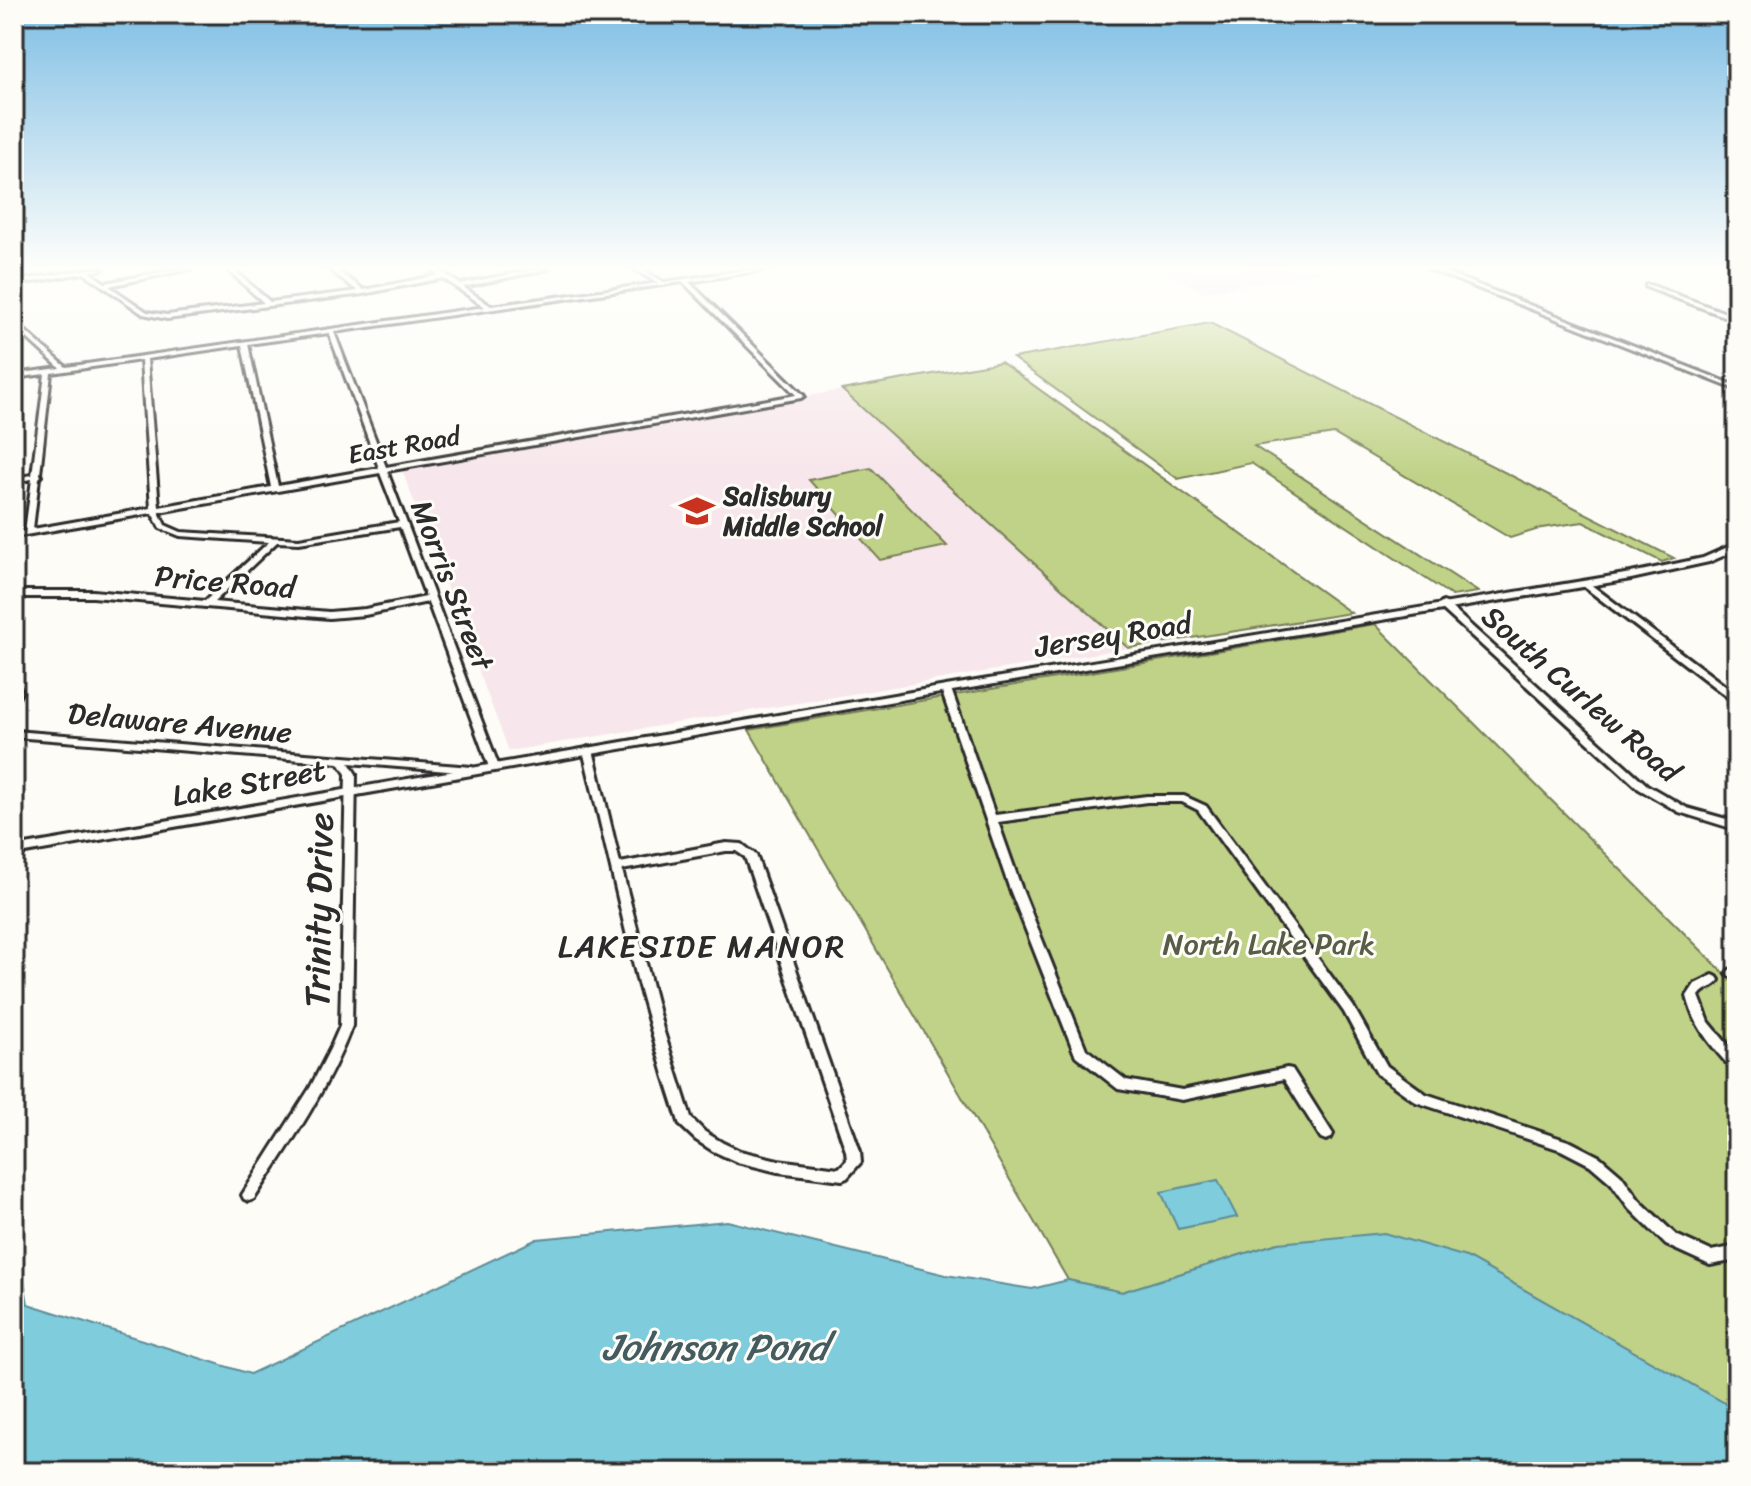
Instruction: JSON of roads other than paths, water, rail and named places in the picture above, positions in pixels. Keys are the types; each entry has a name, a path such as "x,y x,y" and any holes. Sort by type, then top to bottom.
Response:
{"street":[{"path":"31,338 65,369"},
{"path":"14,376 278,338"},
{"name":"Morris Street","path":"334,338 494,767"},
{"name":"East Road","path":"14,535 801,396 743,338"},
{"path":"1610,338 1737,388"},
{"path":"245,343 275,489"},
{"path":"144,357 155,510 158,525 163,529 180,534 274,541 317,540 403,524"},
{"path":"29,532 48,372"},
{"path":"14,480 37,476"},
{"path":"207,604 274,541"},
{"name":"Jersey Road","path":"494,767 1443,605 1586,584 1686,565 1734,551"},
{"path":"1586,584 1737,700"},
{"name":"Price Road","path":"14,594 93,594 345,614 431,599"},
{"name":"South Curlew Road","path":"1443,605 1643,787 1683,810 1737,826"},
{"path":"14,685 17,691 14,698"},
{"path":"946,689 1015,887 1081,1052 1123,1085 1182,1095 1287,1073 1326,1134"},
{"name":"Delaware Avenue","path":"14,734 472,770"},
{"path":"588,750 616,867 685,1121 700,1138 723,1151 769,1165 842,1174 854,1162 853,1151 750,855 738,847 616,867"},
{"path":"342,760 351,774 350,792"},
{"name":"Lake Street","path":"14,851 494,767"},
{"name":"Trinity Drive","path":"249,1195 313,1096 335,1056 346,1026 350,792"},
{"path":"991,819 1147,799 1184,799 1202,808 1341,997 1382,1070 1401,1086 1421,1098 1566,1146 1616,1179 1634,1204 1671,1240 1710,1258 1737,1253"},
{"path":"1713,980 1699,987 1693,996 1696,1008 1702,1024 1737,1065"}],"water":[{"path":"1218,1180 1237,1217 1178,1229 1161,1192"},
{"name":"Johnson Pond","path":"727,1221 946,1275 1032,1289 1068,1280 1122,1292 1278,1243 1384,1233 1466,1257 1737,1410 1737,1472 14,1472 14,1224 28,1304 250,1374 537,1239"}],"place":[{"name":"Salisbury Middle School","path":"697,511"}],"district":[{"name":"LAKESIDE MANOR","path":"702,946"}],"park label":[{"name":"North Lake Park","path":"1269,944"}]}
